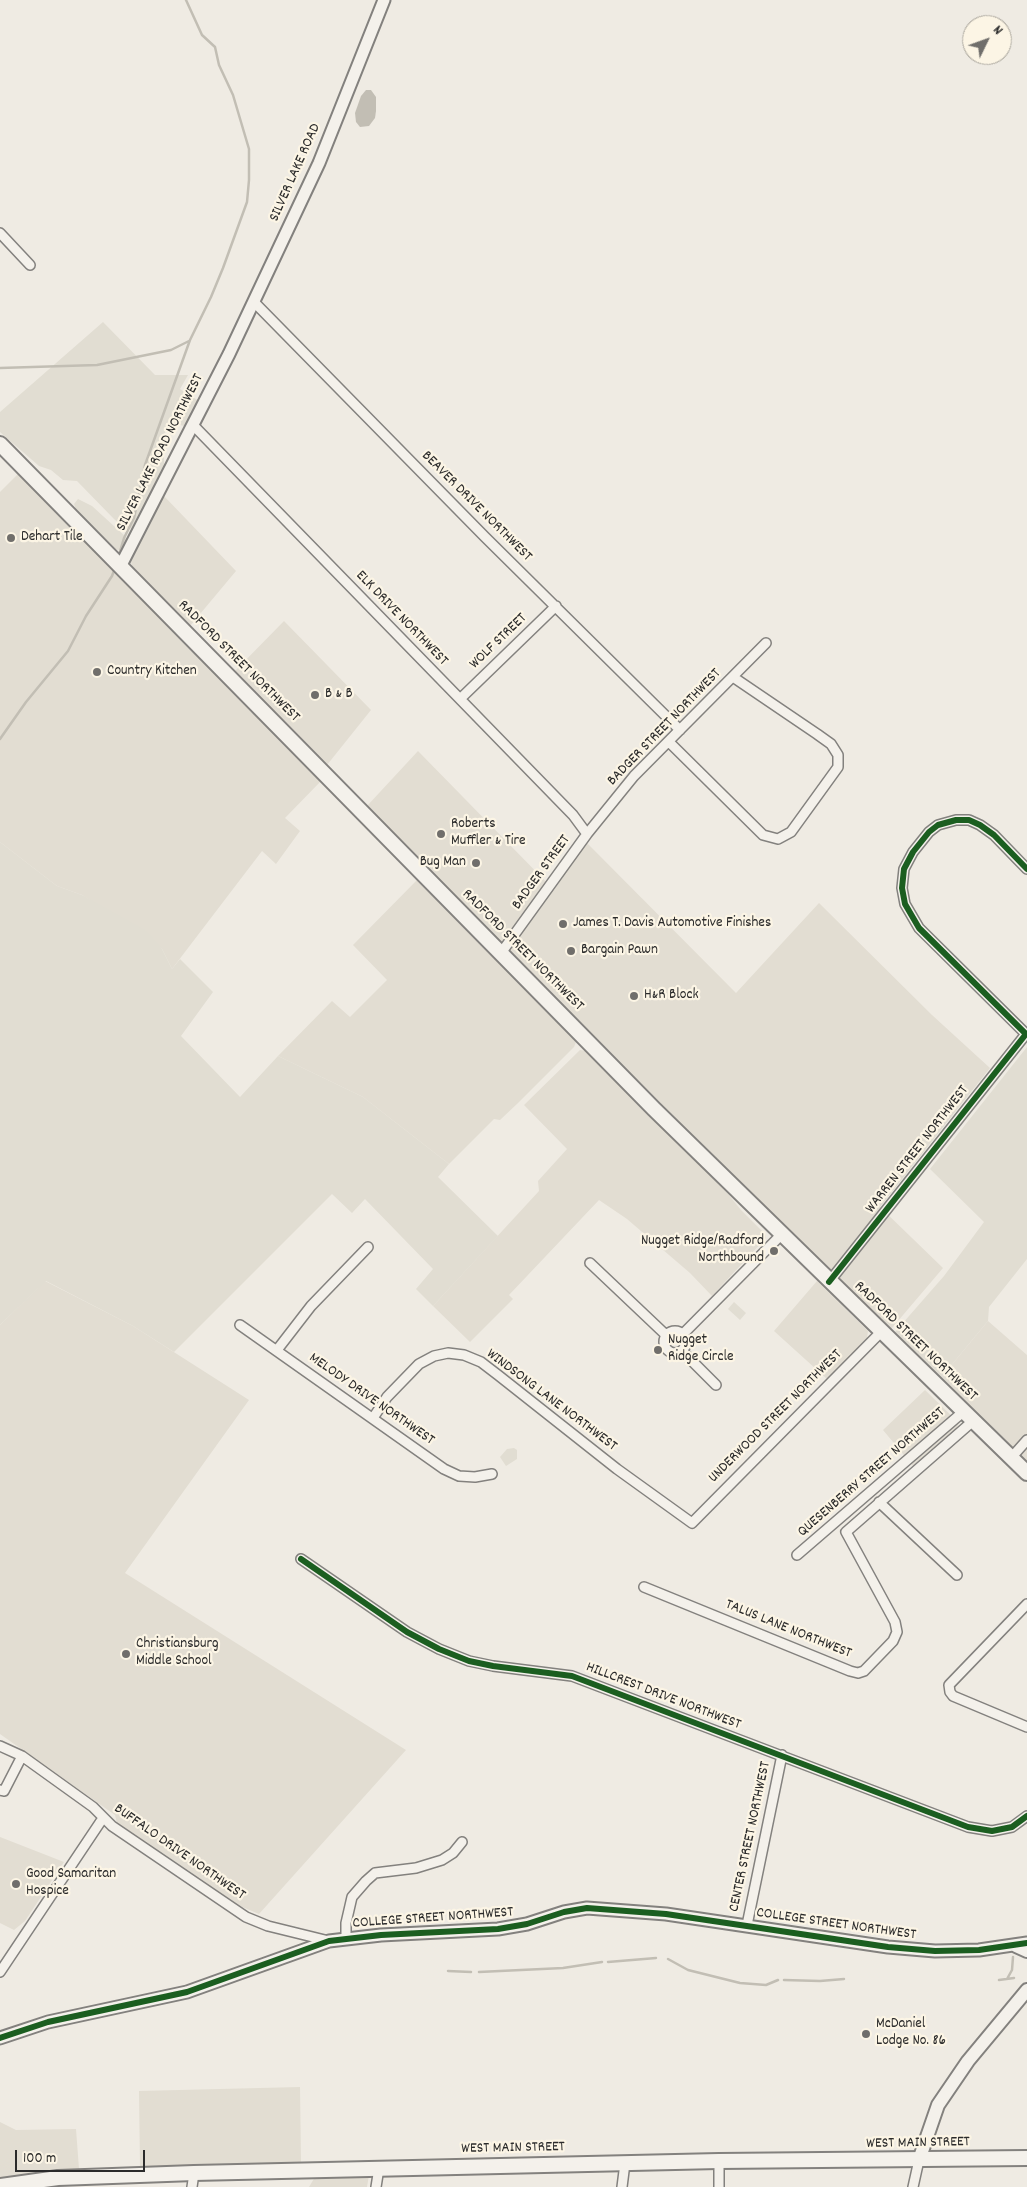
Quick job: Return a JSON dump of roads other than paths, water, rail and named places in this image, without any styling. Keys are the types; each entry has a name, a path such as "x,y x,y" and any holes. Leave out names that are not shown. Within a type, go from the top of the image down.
{"main road":[{"name":"RADFORD STREET NORTHWEST","path":"0,444 500,953 781,1235 1027,1474"},
{"path":"920,2160 938,2105 968,2060 1027,1990"},
{"name":"WEST MAIN STREET","path":"0,2186 194,2173 719,2161 1027,2158"}],"street":[{"name":"SILVER LAKE ROAD","path":"230,354 319,163 384,0"},
{"path":"0,233 30,265"},
{"name":"BEAVER DRIVE NORTHWEST","path":"254,302 485,537 680,730"},
{"name":"SILVER LAKE ROAD NORTHWEST","path":"120,567 230,354"},
{"name":"ELK DRIVE NORTHWEST","path":"193,425 573,815 587,834"},
{"name":"WOLF STREET","path":"460,699 556,606"},
{"name":"BADGER STREET NORTHWEST","path":"587,834 634,776 766,644"},
{"path":"669,742 763,835 778,838 791,832 838,767 838,755 831,744 733,677"},
{"path":"1026,1034 919,928 905,904 902,888 904,869 921,841 938,825 956,820 968,820 994,835 1027,869"},
{"name":"BADGER STREET","path":"500,953 587,834"},
{"name":"WARREN STREET NORTHWEST","path":"829,1282 1026,1034"},
{"path":"682,1335 781,1235"},
{"path":"277,1350 311,1306 368,1247"},
{"path":"590,1263 667,1336"},
{"name":"MELODY DRIVE NORTHWEST","path":"240,1325 444,1469 459,1476 474,1477 492,1474"},
{"path":"676,1332 682,1335 686,1341 682,1351 672,1352 666,1348 664,1342 667,1336 676,1332"},
{"name":"UNDERWOOD STREET NORTHWEST","path":"692,1522 880,1332"},
{"path":"682,1351 716,1385"},
{"name":"WINDSONG LANE NORTHWEST","path":"373,1418 388,1397 420,1364 434,1356 448,1353 464,1355 481,1362 498,1374 617,1469 692,1522"},
{"name":"TALUS LANE NORTHWEST","path":"644,1587 850,1671 858,1673 864,1671 894,1641 897,1632 895,1622 846,1532 968,1416"},
{"name":"QUESENBERRY STREET NORTHWEST","path":"798,1556 968,1416"},
{"path":"1011,1458 1027,1440"},
{"path":"879,1502 957,1575"},
{"name":"HILLCREST DRIVE NORTHWEST","path":"301,1559 407,1632 439,1649 493,1666 572,1676 968,1827 992,1831 1012,1827 1027,1816"},
{"path":"1027,1604 949,1685 953,1696 1027,1727"},
{"name":"BUFFALO DRIVE NORTHWEST","path":"0,1746 22,1756 92,1807 112,1826 246,1917 268,1926 329,1941"},
{"name":"CENTER STREET NORTHWEST","path":"747,1925 782,1755"},
{"path":"0,1790 4,1791 22,1756"},
{"path":"0,1972 103,1818"},
{"path":"346,1938 346,1923 352,1898 366,1881 376,1874 416,1868 442,1860 462,1842"},
{"name":"COLLEGE STREET NORTHWEST","path":"0,2038 48,2022 187,1992 329,1941 346,1938 498,1929 526,1924 564,1912 587,1908 629,1910 925,1950 980,1950 1023,1947"},
{"path":"913,2187 920,2160"},
{"path":"719,2161 719,2187"},
{"path":"622,2187 625,2163"},
{"path":"376,2187 379,2168"},
{"path":"192,2187 194,2173"}],"waterway":[{"path":"118,558 124,538 134,518 145,465 190,340 223,268 247,202 249,149 233,95 219,65 215,47 202,35 186,0"},
{"path":"0,368 97,365 171,350 189,341"},
{"path":"0,739 26,702 68,651 86,616 112,576 115,568"},
{"path":"1007,1979 1012,1970 1013,1957"},
{"path":"608,1962 656,1958"},
{"path":"668,1959 688,1970 740,1983 766,1985 778,1980"},
{"path":"479,1972 563,1968 602,1962"},
{"path":"448,1971 471,1972"},
{"path":"999,1980 1014,1978"},
{"path":"784,1980 820,1981 844,1979"}],"place":[{"name":"Dehart Tile","path":"11,538"},
{"name":"Country Kitchen","path":"97,672"},
{"name":"B & B","path":"315,695"},
{"name":"Roberts Muffler & Tire","path":"441,834"},
{"name":"Bug Man","path":"476,863"},
{"name":"James T. Davis Automotive Finishes","path":"563,924"},
{"name":"Bargain Pawn","path":"571,951"},
{"name":"H&R Block","path":"634,996"},
{"name":"Nugget Ridge/Radford Northbound","path":"774,1251"},
{"name":"Nugget Ridge Circle","path":"658,1350"},
{"name":"Christiansburg Middle School","path":"126,1654"},
{"name":"Good Samaritan Hospice","path":"16,1884"},
{"name":"McDaniel Lodge No. 86","path":"866,2034"}]}
